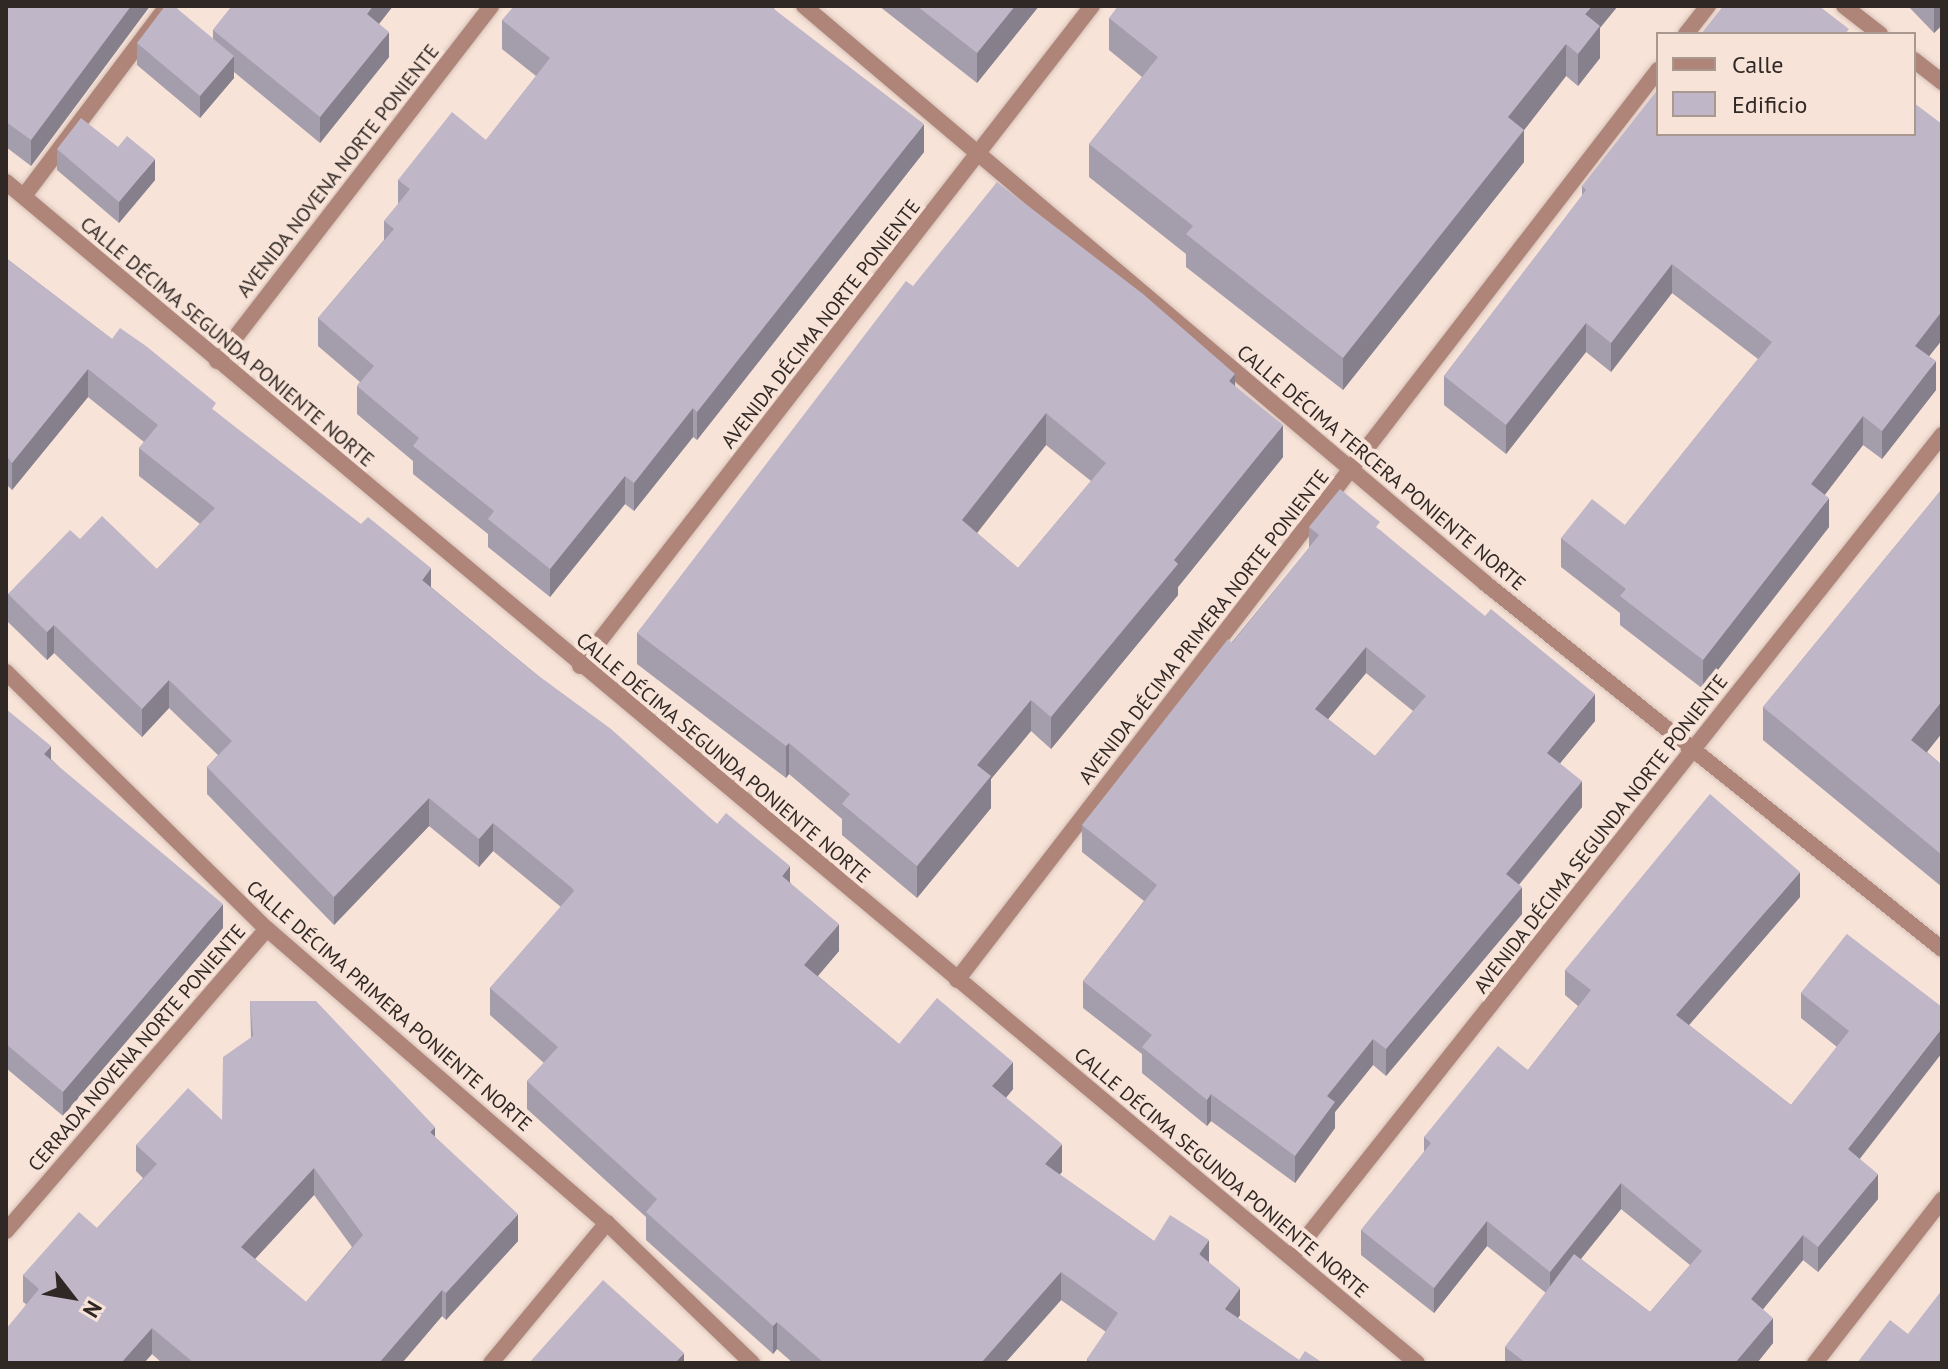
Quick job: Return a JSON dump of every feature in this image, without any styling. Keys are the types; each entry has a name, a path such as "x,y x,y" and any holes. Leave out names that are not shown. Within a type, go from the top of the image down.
{"street":[{"path":"24,196 167,6"},
{"name":"AVENIDA NOVENA NORTE PONIENTE","path":"217,361 491,6"},
{"name":"CALLE DÉCIMA TERCERA PONIENTE NORTE","path":"804,6 1485,583 1694,747 1942,949"},
{"name":"AVENIDA DÉCIMA NORTE PONIENTE","path":"580,666 1092,6"},
{"path":"1688,32 1708,6"},
{"path":"1844,6 1877,32"},
{"path":"1916,62 1942,82"},
{"name":"AVENIDA DÉCIMA PRIMERA NORTE PONIENTE","path":"957,980 1656,73"},
{"name":"CALLE DÉCIMA SEGUNDA PONIENTE NORTE","path":"6,182 580,666 1417,1363"},
{"name":"AVENIDA DÉCIMA SEGUNDA NORTE PONIENTE","path":"1291,1257 1942,435"},
{"name":"CALLE DÉCIMA PRIMERA PONIENTE NORTE","path":"6,672 267,929 607,1223 752,1363"},
{"name":"CERRADA NOVENA NORTE PONIENTE","path":"6,1231 267,929"},
{"path":"1815,1363 1942,1200"},
{"path":"491,1363 607,1223"}],"building":[{"path":"6,6 131,6 31,140 6,122"},
{"path":"165,6 174,6 234,56 200,96 137,43"},
{"path":"232,6 373,6 367,14 389,32 320,117 213,30"},
{"path":"514,6 770,6 924,124 697,412 693,408 634,483 625,476 550,569 488,519 494,511 413,446 419,438 357,386 374,366 318,318 394,229 384,221 410,189 398,180 452,112 486,140 550,58 502,20"},
{"path":"917,6 1015,6 977,53"},
{"path":"1118,6 1592,6 1585,14 1600,26 1578,54 1566,44 1508,117 1524,130 1343,358 1186,234 1193,226 1089,144 1158,57 1109,18"},
{"path":"1723,6 1819,6 1849,29 1847,32 1703,32"},
{"path":"1656,92 1656,136 1916,136 1916,104 1942,124 1942,311 1915,346 1936,361 1882,431 1863,416 1811,484 1829,498 1703,660 1620,596 1626,589 1561,538 1592,499 1625,525 1772,342 1672,264 1611,343 1586,323 1506,425 1444,376 1586,190 1582,186"},
{"path":"81,118 118,147 127,136 155,159 119,202 57,149"},
{"path":"997,182 1143,294 1235,374 1229,381 1283,425 1174,560 1178,564 1051,717 1031,700 977,765 991,776 917,866 842,804 850,794 789,743 786,746 637,633 906,281 913,286","holes":["1046,413 1106,463 1018,568 962,520"]},
{"path":"6,258 112,339 120,328 146,346 216,403 212,409 361,524 368,517 431,568 422,580 532,671 611,729 717,824 726,813 790,866 782,876 839,924 804,965 899,1044 937,998 1013,1062 992,1086 1062,1144 1045,1164 1154,1241 1170,1215 1209,1240 1199,1254 1240,1288 1225,1309 1299,1360 1305,1351 1323,1363 1092,1363 1087,1359 1118,1313 1061,1272 981,1363 824,1363 777,1322 773,1326 646,1212 657,1199 527,1081 558,1047 490,988 574,891 572,888 493,823 479,839 429,798 334,897 207,767 232,741 169,680 142,709 54,625 47,632 8,594 70,530 80,539 102,516 157,569 215,508 139,448 158,425 88,369 12,463 8,458 6,460"},
{"path":"1340,489 1380,522 1376,527 1485,616 1491,609 1595,694 1547,753 1582,781 1506,874 1522,887 1386,1049 1373,1039 1327,1096 1335,1102 1295,1156 1211,1094 1207,1100 1142,1047 1152,1035 1083,981 1157,885 1082,825 1228,639 1232,643 1319,535 1309,527","holes":["1366,647 1426,696 1375,756 1315,709"]},
{"path":"1942,489 1942,701 1911,740 1942,765 1942,855 1763,707"},
{"path":"6,709 51,746 44,754 223,904 63,1092 6,1044"},
{"path":"1710,794 1800,872 1676,1015 1791,1105 1849,1031 1801,993 1847,934 1942,1007 1942,1028 1848,1149 1878,1174 1818,1247 1803,1235 1751,1299 1773,1318 1735,1363 1526,1363 1505,1347 1574,1254 1650,1312 1702,1251 1621,1183 1550,1272 1487,1221 1434,1288 1361,1230 1431,1143 1424,1137 1498,1046 1528,1070 1591,990 1565,970"},
{"path":"250,1001 316,1001 435,1127 430,1132 518,1214 446,1293 442,1290 379,1363 194,1363 152,1328 121,1363 6,1363 6,1329 39,1289 23,1275 79,1212 97,1228 157,1164 136,1145 188,1088 222,1120 223,1057 253,1036","holes":["314,1168 363,1235 306,1302 241,1247"]},
{"path":"603,1280 684,1353 675,1363 529,1363"},
{"path":"1942,1290 1942,1363 1857,1363 1890,1320 1908,1334"}]}
